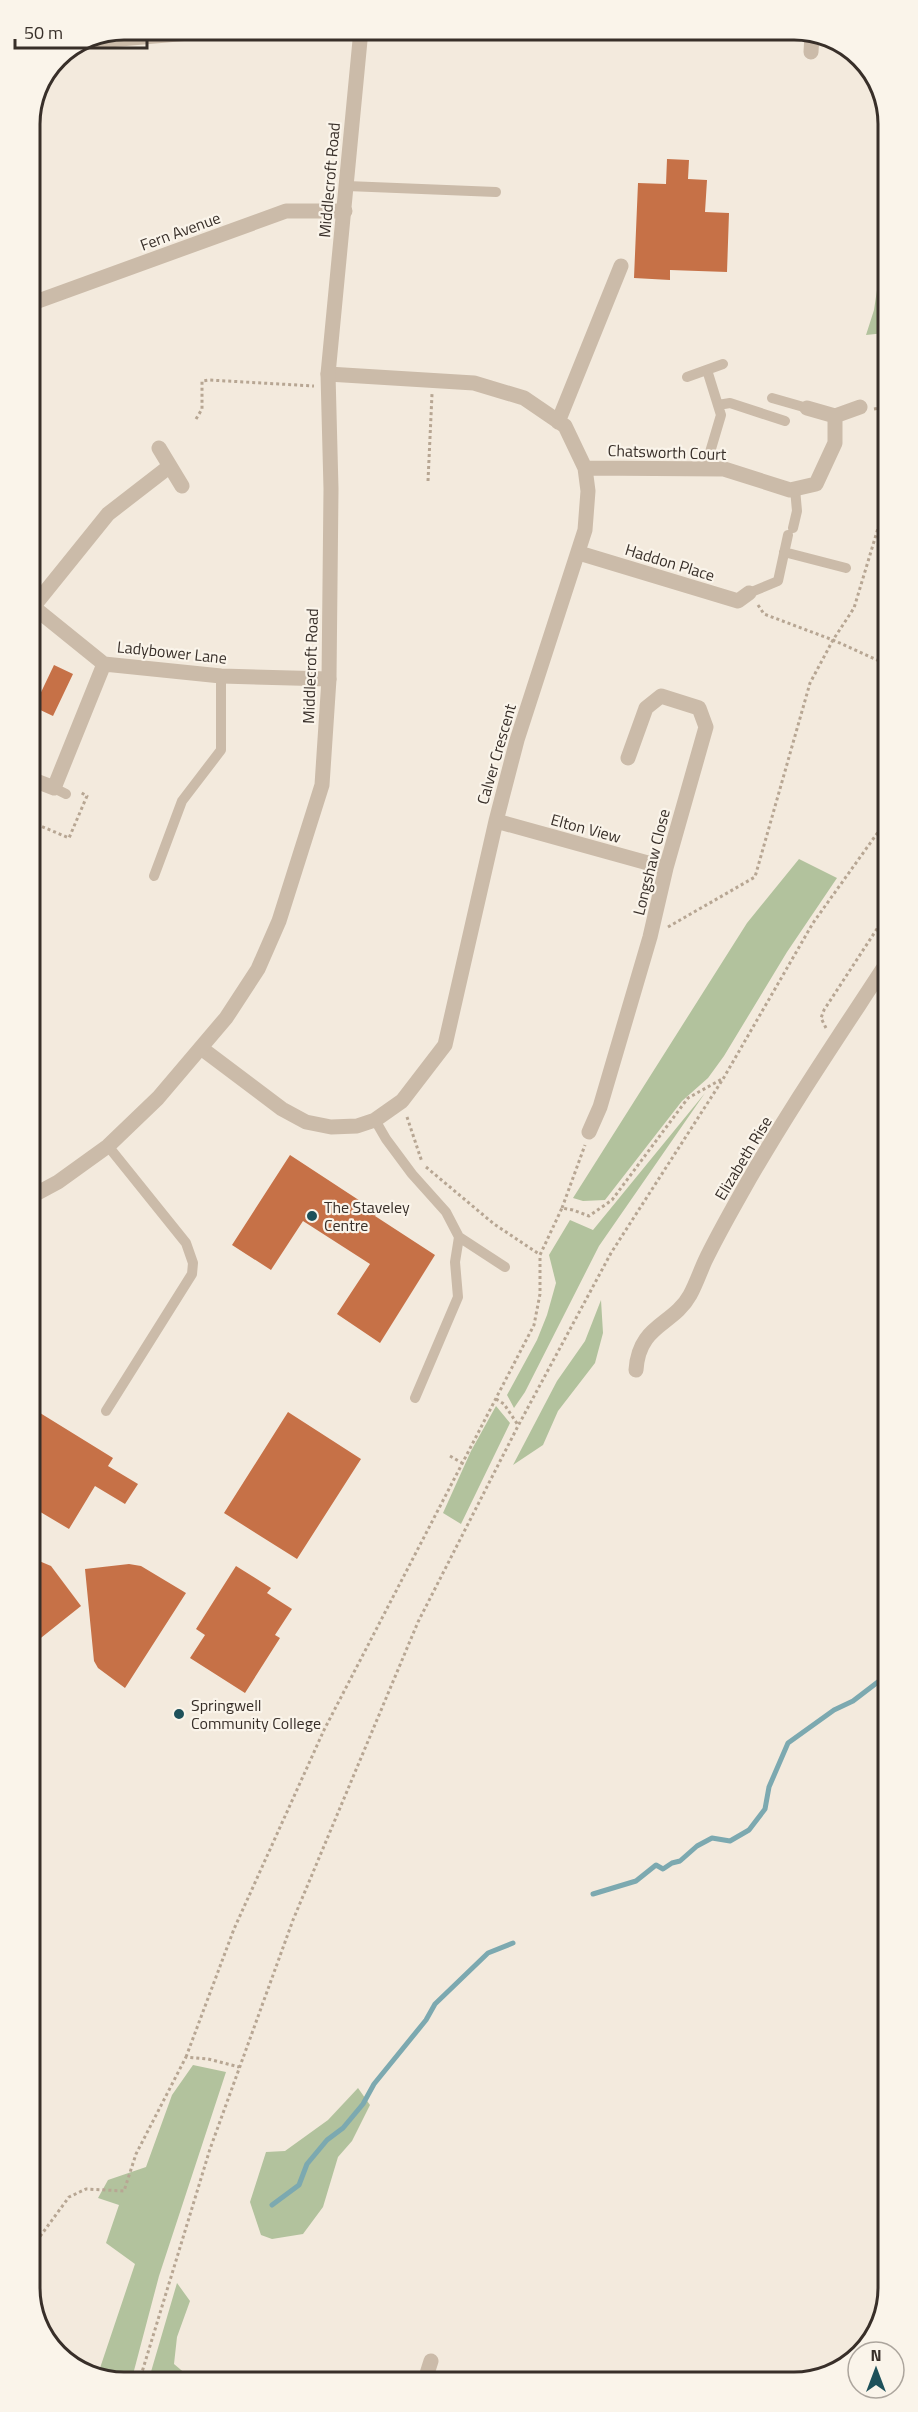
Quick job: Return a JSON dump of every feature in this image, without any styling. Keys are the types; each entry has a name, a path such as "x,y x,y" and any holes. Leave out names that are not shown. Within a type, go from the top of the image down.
{"street":[{"name":"Middlecroft Road","path":"41,1191 58,1182 108,1146 158,1098 226,1018 258,969 279,921 322,785 329,679 331,489 328,380 360,41"},
{"path":"811,52 812,42"},
{"name":"Fern Avenue","path":"41,300 286,211 345,211"},
{"path":"558,422 621,266"},
{"name":"Calver Crescent","path":"201,1048 282,1109 306,1122 340,1127 357,1126 375,1120 402,1101 445,1045 517,740 585,530 587,501 585,468 565,426 524,398 474,383 328,380"},
{"path":"807,408 835,416 860,407"},
{"path":"795,489 816,484 835,442 835,416"},
{"path":"159,447 182,486"},
{"path":"41,595 108,514 170,466"},
{"name":"Chatsworth Court","path":"585,468 724,469 790,490 795,489"},
{"name":"Haddon Place","path":"579,553 738,601 749,593"},
{"name":"Ladybower Lane","path":"41,613 104,664 221,676 329,679"},
{"path":"41,783 60,791 60,772 104,664"},
{"name":"Longshaw Close","path":"589,1132 600,1107 650,937 666,868 706,726 699,708 661,696 646,708 628,758"},
{"name":"Elton View","path":"496,822 666,868"},
{"name":"Elizabeth Rise","path":"636,1370 637,1357 642,1346 652,1331 684,1304 691,1294 705,1260 743,1190 878,976"},
{"path":"427,2371 431,2361"}],"lane":[{"path":"347,186 496,192"},
{"path":"687,377 723,364"},
{"path":"705,469 722,415 707,370"},
{"path":"772,398 807,408"},
{"path":"718,405 729,403 785,421"},
{"path":"749,593 778,580 797,511 795,489"},
{"path":"784,552 846,568"},
{"path":"154,876 182,801 221,750 221,676"},
{"path":"375,1120 412,1174 452,1220 459,1237 455,1262 458,1298 416,1398"},
{"path":"106,1411 192,1274 193,1263 186,1243 108,1146"},
{"path":"459,1237 505,1267"}],"path":[{"path":"196,419 202,409 202,381 328,380"},
{"path":"428,481 432,381"},
{"path":"650,937 755,877 810,683 833,640 854,608 878,528"},
{"path":"749,593 764,614 833,640 878,660"},
{"path":"41,826 69,838 87,796 67,784 65,776 60,772"},
{"path":"142,2371 210,2149 293,1920 418,1622 518,1425 611,1253 723,1078 813,923 878,832"},
{"path":"839,1037 822,1024 821,1018 878,927"},
{"path":"562,1208 573,1209 590,1216 612,1200 688,1098 723,1078"},
{"path":"402,1101 422,1164 494,1224 540,1255"},
{"path":"41,2235 69,2197 86,2189 124,2191 136,2154 186,2056 234,1929 324,1730 534,1325 540,1294 540,1255 562,1208 589,1132"},
{"path":"496,1399 504,1404 518,1425"},
{"path":"450,1456 462,1463"},
{"path":"186,2056 239,2067"}],"green space":[{"path":"878,283 878,334 866,335 874,310"},
{"path":"799,859 837,878 787,952 724,1056 708,1078 682,1101 605,1200 583,1201 573,1198 747,923"},
{"path":"705,1093 599,1246 525,1392 514,1408 507,1395 537,1340 547,1315 556,1283 549,1255 570,1220 593,1230"},
{"path":"601,1300 603,1333 595,1363 558,1411 543,1445 513,1465 557,1381 585,1341"},
{"path":"496,1406 510,1423 461,1524 443,1513 471,1451"},
{"path":"193,2065 226,2072 159,2276 134,2371 108,2370 100,2368 135,2264 106,2243 119,2205 98,2198 108,2180 146,2167 172,2095"},
{"path":"358,2088 370,2105 352,2141 338,2157 323,2207 303,2234 272,2239 261,2235 250,2202 266,2152 285,2151 328,2120"},
{"path":"177,2283 190,2301 177,2337 174,2364 182,2371 151,2371"}],"building":[{"path":"667,159 689,160 688,179 707,180 705,212 729,213 727,272 670,270 670,280 634,278 638,183 666,184"},
{"path":"54,665 73,674 53,716 41,710 41,692"},
{"path":"290,1155 377,1212 375,1216 435,1255 380,1343 337,1314 370,1264 303,1221 271,1270 232,1245"},
{"path":"288,1412 361,1459 297,1559 224,1513"},
{"path":"41,1414 113,1458 108,1466 138,1484 125,1504 95,1486 69,1529 41,1512"},
{"path":"41,1562 51,1566 81,1606 41,1638"},
{"path":"129,1564 141,1566 186,1593 125,1688 98,1668 94,1661 85,1569"},
{"path":"236,1566 271,1588 267,1593 292,1609 275,1635 280,1638 245,1693 190,1658 205,1635 196,1629"}],"waterway":[{"path":"593,1894 636,1881 656,1865 663,1869 680,1861 697,1846 712,1838 730,1841 749,1830 765,1809 769,1787 788,1743 878,1682"},
{"path":"272,2205 299,2185 307,2164 363,2104 374,2084 426,2020 435,2004 488,1953 513,1943"}],"place":[{"name":"The Staveley Centre","path":"312,1216"},
{"name":"Springwell Community College","path":"179,1714"}]}
